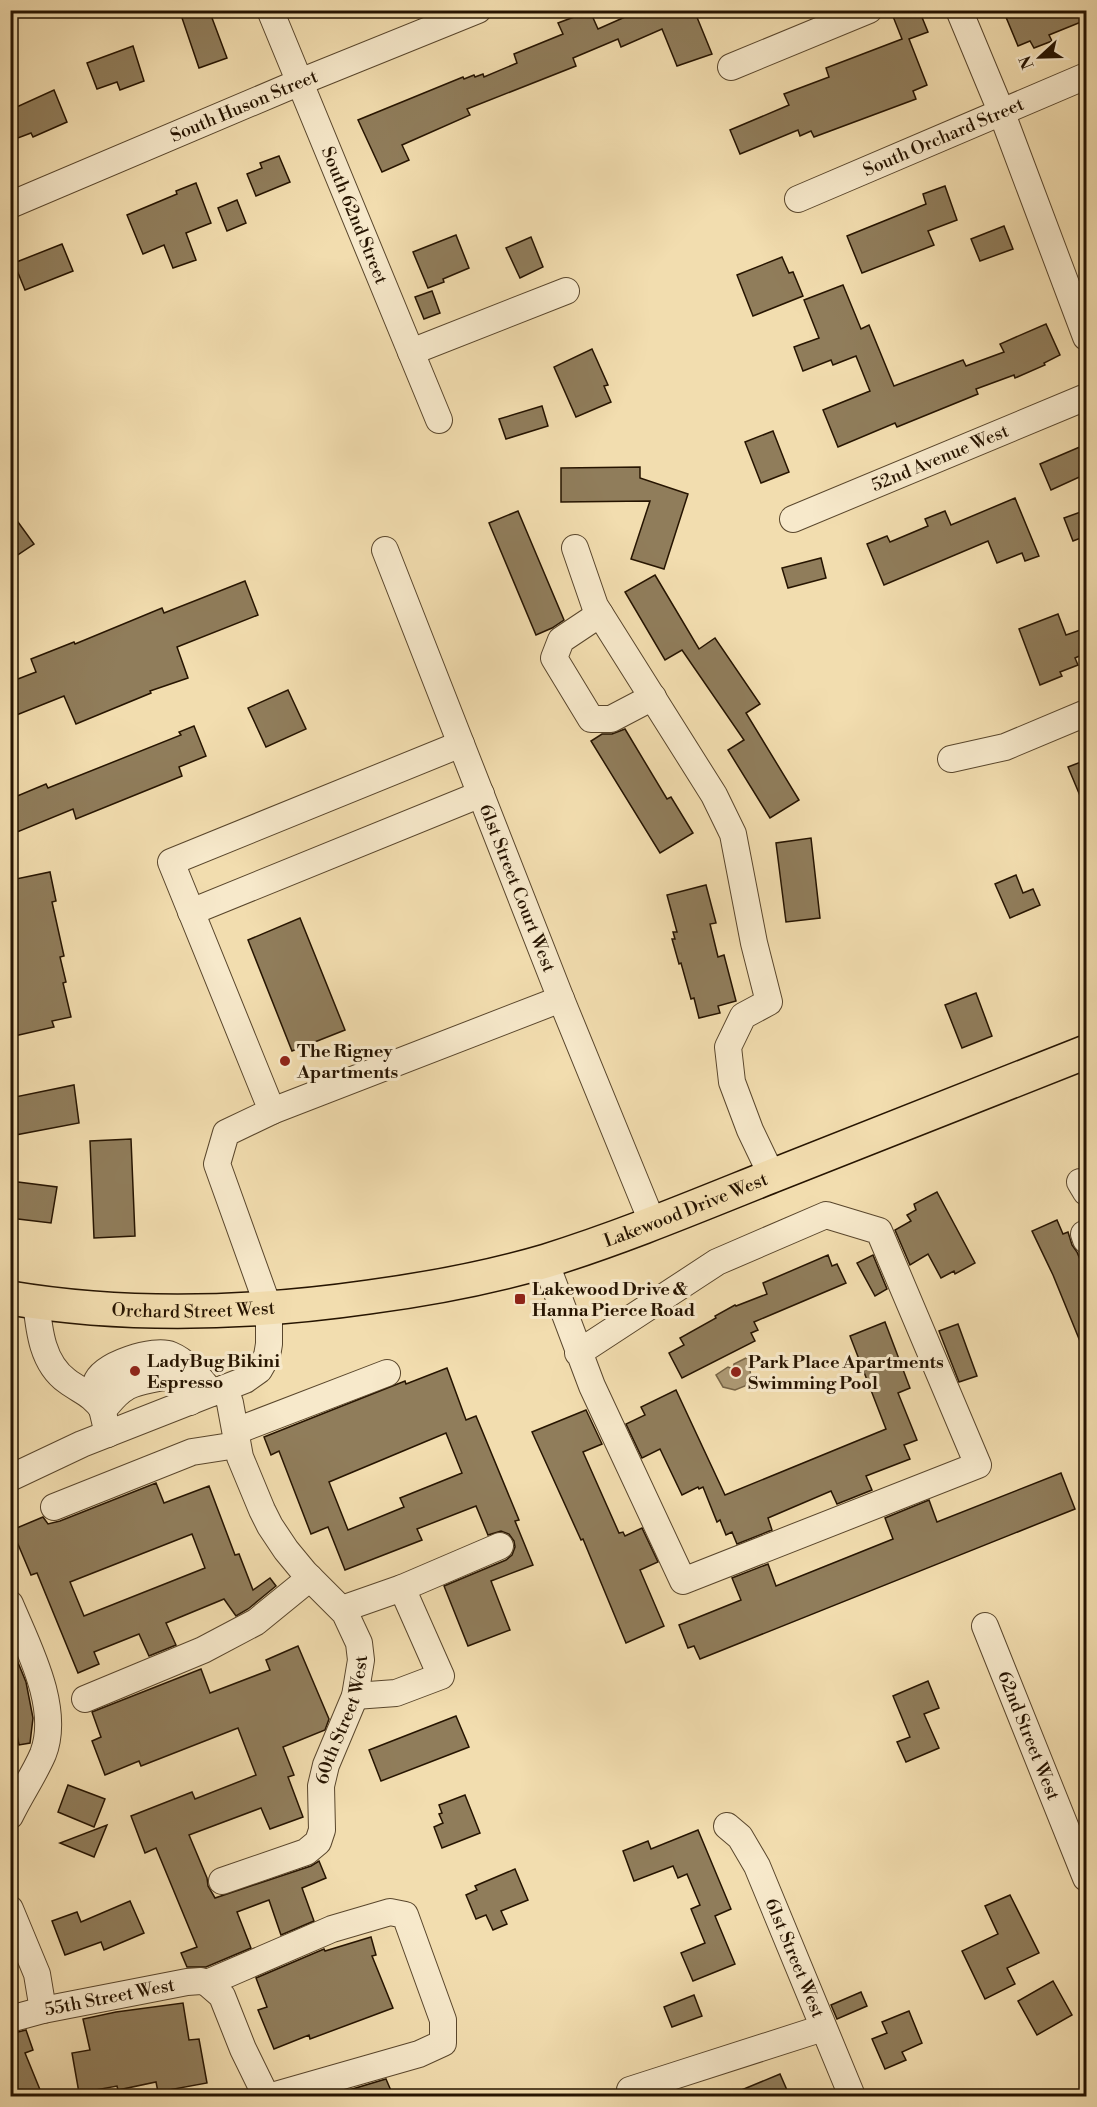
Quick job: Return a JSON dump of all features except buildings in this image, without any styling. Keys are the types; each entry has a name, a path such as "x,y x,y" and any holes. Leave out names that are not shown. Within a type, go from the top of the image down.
{"main road":[{"name":"Lakewood Drive West","path":"269,1309 412,1291 489,1276 545,1261 653,1224 1086,1052"},
{"name":"Orchard Street West","path":"23,1300 86,1308 146,1311 206,1312 269,1309"}],"street":[{"name":"South 62nd Street","path":"270,10 439,420"},
{"name":"South Huson Street","path":"10,205 300,82 478,10"},
{"path":"731,67 870,10"},
{"path":"959,10 1001,111 1086,337"},
{"name":"South Orchard Street","path":"798,199 1086,76"},
{"path":"411,352 566,291"},
{"name":"52nd Avenue West","path":"793,519 1086,397"},
{"path":"575,548 595,606 714,795 733,834 754,943 769,1002 743,1016 728,1047 732,1082 750,1130 772,1176"},
{"name":"61st Street Court West","path":"385,550 561,999 653,1224"},
{"path":"600,614 561,640 554,658 591,719 611,719 653,697"},
{"path":"951,759 1005,747 1086,712"},
{"path":"272,1111 171,862 461,744"},
{"path":"191,912 481,794"},
{"name":"Orchard Street West","path":"269,1309 217,1164 226,1133 272,1111 561,999"},
{"path":"545,1261 578,1353 592,1386 683,1581 978,1465 879,1231 826,1215 717,1262 578,1353"},
{"path":"23,1300 48,1357 64,1379 95,1399 106,1422"},
{"path":"14,1468 106,1422 209,1394 253,1375 264,1364 270,1344 269,1309"},
{"path":"54,1507 192,1452 237,1438 387,1373"},
{"name":"60th Street West","path":"106,1422 118,1394 128,1386 173,1377 184,1388 209,1394 237,1438 246,1473 270,1526 286,1550 310,1578 342,1609 353,1627 360,1652 360,1676 355,1696 321,1786 321,1830 318,1842 306,1851 222,1881"},
{"path":"342,1609 402,1588 500,1546"},
{"path":"85,1699 203,1650 256,1622 310,1578"},
{"path":"355,1696 396,1693 441,1676 402,1588"},
{"path":"10,1604 44,1691 49,1725 42,1755 14,1804"},
{"name":"62nd Street West","path":"985,1626 1086,1878"},
{"name":"61st Street West","path":"727,1826 740,1837 757,1866 852,2097"},
{"path":"10,1909 37,1974 42,2010"},
{"path":"266,2097 243,2049 222,1996 207,1983 332,1929 390,1912 405,1915 442,2020 443,2043 419,2054 272,2097"},
{"name":"55th Street West","path":"12,2018 187,1982 207,1983"},
{"path":"630,2090 824,2028"}],"shaded area":[{"name":"Park Place Apartments Swimming Pool","path":"748,1357 751,1377 745,1386 735,1390 723,1387 716,1375 728,1367 733,1369 734,1364"}],"place":[{"name":"The Rigney Apartments","path":"285,1061"},
{"name":"Lakewood Drive & Hanna Pierce Road","path":"520,1299"},
{"name":"LadyBug Bikini Espresso","path":"135,1371"},
{"name":"Park Place Apartments Swimming Pool","path":"736,1372"}]}
